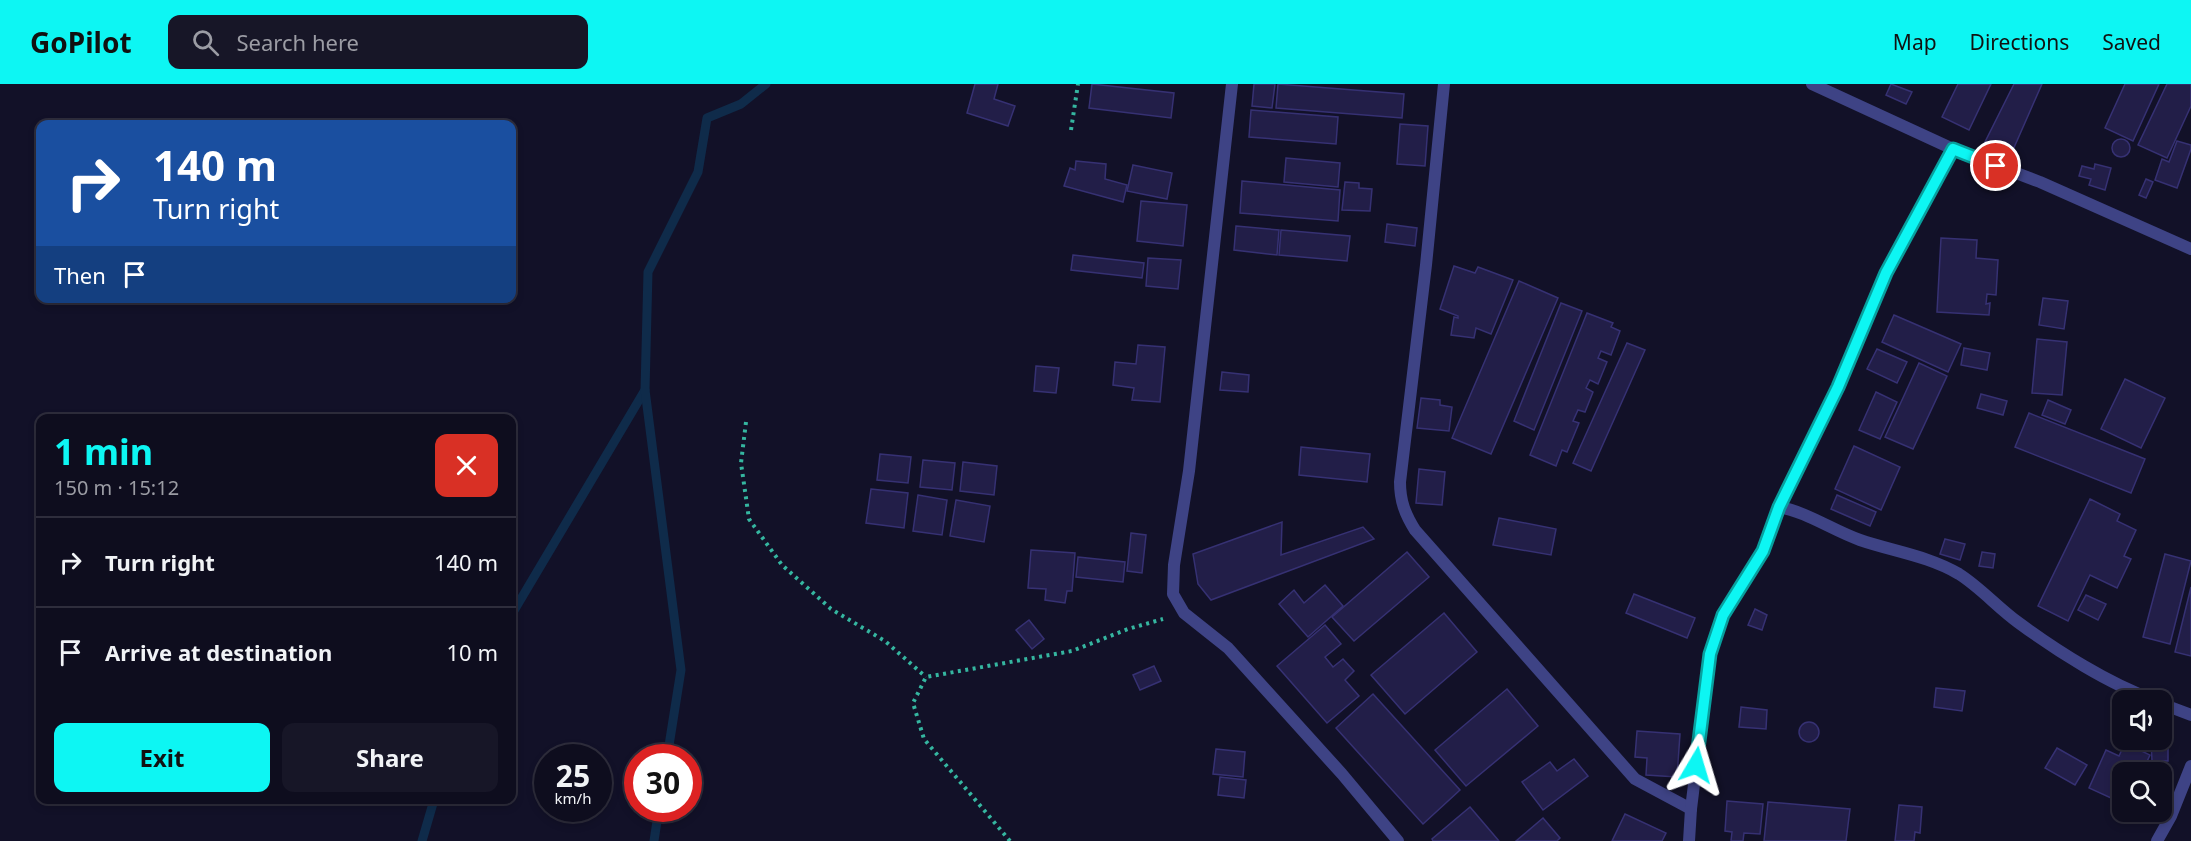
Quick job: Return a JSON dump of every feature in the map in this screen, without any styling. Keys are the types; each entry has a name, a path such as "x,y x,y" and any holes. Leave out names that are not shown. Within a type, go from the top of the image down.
{"street":[{"path":"1232,84 1189,471 1174,565 1173,594 1184,613 1228,648 1342,774 1398,841"},
{"path":"1444,84 1426,265 1400,482 1400,498 1405,513 1422,538 1635,778 1690,809"},
{"path":"1812,84 1953,149 2040,182 2191,249"},
{"path":"1689,841 1690,809 1710,654 1723,615 1763,551 1779,507 1838,387 1886,273 1953,149"},
{"path":"1779,507 1792,509 1858,539 1933,561 1957,573 1979,587 2001,608 2041,639 2130,690"},
{"path":"2172,708 2191,715"},
{"path":"2157,841 2171,816 2191,766"}],"path":[{"path":"1071,130 1078,84"},
{"path":"746,422 741,463 749,519 782,565 831,609 885,641 926,677"},
{"path":"926,677 1072,651 1128,629 1184,613"},
{"path":"926,677 913,703 924,739 1010,841"}],"building":[{"path":"975,84 998,84 994,99 1015,106 1008,126 967,113"},
{"path":"1092,84 1174,93 1171,118 1089,108"},
{"path":"1254,84 1275,84 1272,108 1252,106"},
{"path":"1278,84 1404,94 1402,118 1276,108"},
{"path":"1891,84 1912,92 1906,104 1886,95"},
{"path":"1958,84 1991,84 1969,130 1942,117"},
{"path":"2014,84 2042,84 2009,159 1983,146"},
{"path":"2125,84 2159,84 2133,141 2105,128"},
{"path":"2167,84 2191,84 2191,106 2167,158 2138,145"},
{"path":"1251,110 1338,117 1336,144 1249,137"},
{"path":"1400,124 1428,126 1425,166 1397,164"},
{"path":"2117,139 2125,139 2130,144 2128,155 2117,157 2112,152 2112,144"},
{"path":"2177,141 2191,145 2191,149 2177,188 2155,180 2162,159 2169,162"},
{"path":"1286,158 1340,163 1338,187 1284,182"},
{"path":"1076,161 1106,164 1105,179 1127,185 1123,202 1064,186 1070,168 1075,170"},
{"path":"2095,164 2111,168 2105,190 2089,185 2091,179 2079,176 2082,166 2094,169"},
{"path":"1133,165 1172,173 1167,199 1127,191"},
{"path":"2146,179 2153,182 2146,198 2139,195"},
{"path":"1242,181 1340,190 1338,221 1240,213"},
{"path":"1345,182 1359,183 1359,188 1372,189 1370,211 1342,210"},
{"path":"1141,201 1187,205 1183,246 1137,241"},
{"path":"1387,224 1417,228 1415,246 1385,242"},
{"path":"1236,226 1279,230 1277,255 1234,250"},
{"path":"1281,230 1350,236 1347,261 1279,255"},
{"path":"1941,238 1977,240 1976,258 1998,260 1996,295 1987,294 1986,304 1990,303 1989,315 1937,312"},
{"path":"1073,255 1144,263 1142,278 1071,270"},
{"path":"1148,258 1181,260 1178,289 1146,286"},
{"path":"1454,266 1475,273 1478,267 1513,280 1491,334 1476,328 1474,338 1451,335 1454,317 1458,318 1458,316 1440,309"},
{"path":"1519,281 1558,298 1491,454 1452,438"},
{"path":"2043,298 2068,301 2064,329 2039,325"},
{"path":"1561,303 1582,311 1534,430 1514,421"},
{"path":"1587,313 1613,323 1611,327 1620,331 1611,355 1601,351 1598,358 1607,362 1598,384 1590,380 1586,388 1593,392 1585,412 1578,410 1573,421 1579,423 1567,452 1562,450 1556,466 1530,455"},
{"path":"1894,315 1961,344 1948,372 1882,342"},
{"path":"2037,339 2067,342 2062,395 2032,393"},
{"path":"1627,343 1645,350 1591,471 1573,463"},
{"path":"1138,345 1165,347 1160,402 1132,400 1134,388 1113,385 1115,362 1136,364"},
{"path":"1964,348 1990,353 1987,370 1961,365"},
{"path":"1877,349 1907,362 1897,383 1867,369"},
{"path":"1919,363 1947,376 1913,449 1885,437"},
{"path":"1036,366 1059,368 1056,393 1034,391"},
{"path":"1222,372 1249,375 1248,392 1220,390"},
{"path":"2125,379 2165,398 2141,448 2101,429"},
{"path":"1876,392 1897,402 1880,439 1859,430"},
{"path":"1981,394 2007,401 2003,415 1977,408"},
{"path":"1421,398 1440,400 1440,405 1452,407 1449,431 1417,428"},
{"path":"2048,400 2071,410 2065,424 2042,415"},
{"path":"2029,413 2145,459 2131,493 2015,447"},
{"path":"1854,446 1900,467 1881,510 1835,489"},
{"path":"1301,447 1370,454 1367,482 1299,475"},
{"path":"880,454 911,457 908,483 877,480"},
{"path":"923,460 955,463 952,490 920,487"},
{"path":"963,462 997,466 994,495 960,491"},
{"path":"1419,469 1445,472 1442,505 1416,503"},
{"path":"871,489 908,493 904,528 866,523"},
{"path":"918,495 947,500 942,535 913,531"},
{"path":"1837,495 1876,512 1870,526 1831,509"},
{"path":"2090,499 2120,514 2117,521 2136,530 2124,556 2131,559 2117,588 2090,575 2068,621 2038,606"},
{"path":"956,500 990,506 984,542 950,536"},
{"path":"1499,518 1556,529 1551,555 1493,545"},
{"path":"1282,522 1281,555 1363,527 1374,539 1211,600 1198,584 1193,554"},
{"path":"1131,533 1146,535 1142,573 1127,571"},
{"path":"1945,539 1965,544 1960,560 1940,554"},
{"path":"1031,550 1075,553 1072,591 1067,591 1065,603 1045,600 1046,589 1028,588"},
{"path":"1407,552 1429,577 1354,641 1332,617"},
{"path":"1982,552 1995,554 1993,568 1979,566"},
{"path":"2165,554 2191,561 2170,644 2143,637"},
{"path":"1078,557 1125,562 1123,582 1076,577"},
{"path":"1325,585 1343,606 1308,637 1279,604 1294,590 1304,603"},
{"path":"2191,587 2191,656 2175,652"},
{"path":"1634,594 1695,618 1687,638 1626,613"},
{"path":"2086,595 2106,604 2098,620 2078,610"},
{"path":"1755,609 1767,615 1762,630 1748,625"},
{"path":"1444,613 1477,652 1405,714 1371,675"},
{"path":"1029,620 1044,639 1032,649 1016,630"},
{"path":"1325,625 1341,644 1325,657 1333,667 1343,659 1354,671 1345,680 1359,696 1327,723 1277,666"},
{"path":"1154,666 1161,681 1140,690 1133,675"},
{"path":"1936,688 1965,691 1962,711 1934,707"},
{"path":"1507,689 1538,726 1466,786 1435,750"},
{"path":"1373,694 1460,790 1423,824 1336,728"},
{"path":"1741,707 1767,710 1766,729 1739,727"},
{"path":"1809,722 1816,725 1819,732 1816,739 1809,742 1802,739 1799,732 1802,725"},
{"path":"1637,731 1680,734 1677,777 1646,775 1647,758 1635,757"},
{"path":"2057,748 2087,765 2075,785 2045,768"},
{"path":"1216,749 1245,752 1243,777 1213,774"},
{"path":"2106,750 2119,756 2122,750 2140,750 2150,755 2147,762 2112,762 2112,798 2089,788"},
{"path":"2151,750 2168,750 2168,761 2152,761"},
{"path":"1574,759 1588,776 1543,810 1522,782 1550,762 1557,771"},
{"path":"1220,777 1246,780 1244,798 1218,795"},
{"path":"1727,801 1763,804 1760,834 1744,833 1743,841 1731,841 1732,832 1725,831"},
{"path":"1768,802 1850,809 1846,841 1764,841"},
{"path":"1899,805 1922,807 1920,833 1915,832 1914,841 1895,841"},
{"path":"1470,807 1499,841 1433,841 1432,839"},
{"path":"1625,814 1666,833 1662,841 1612,841"},
{"path":"1543,818 1560,838 1557,841 1516,841"}],"waterway":[{"path":"669,744 681,670 645,390 648,272 698,172 707,118 741,104 766,84"},
{"path":"516,607 645,390"},
{"path":"422,841 433,804"},
{"path":"654,841 657,822"}],"route":[{"path":"1696,765 1710,654 1723,615 1763,551 1779,507 1838,387 1886,273 1953,149 1996,166"}]}
